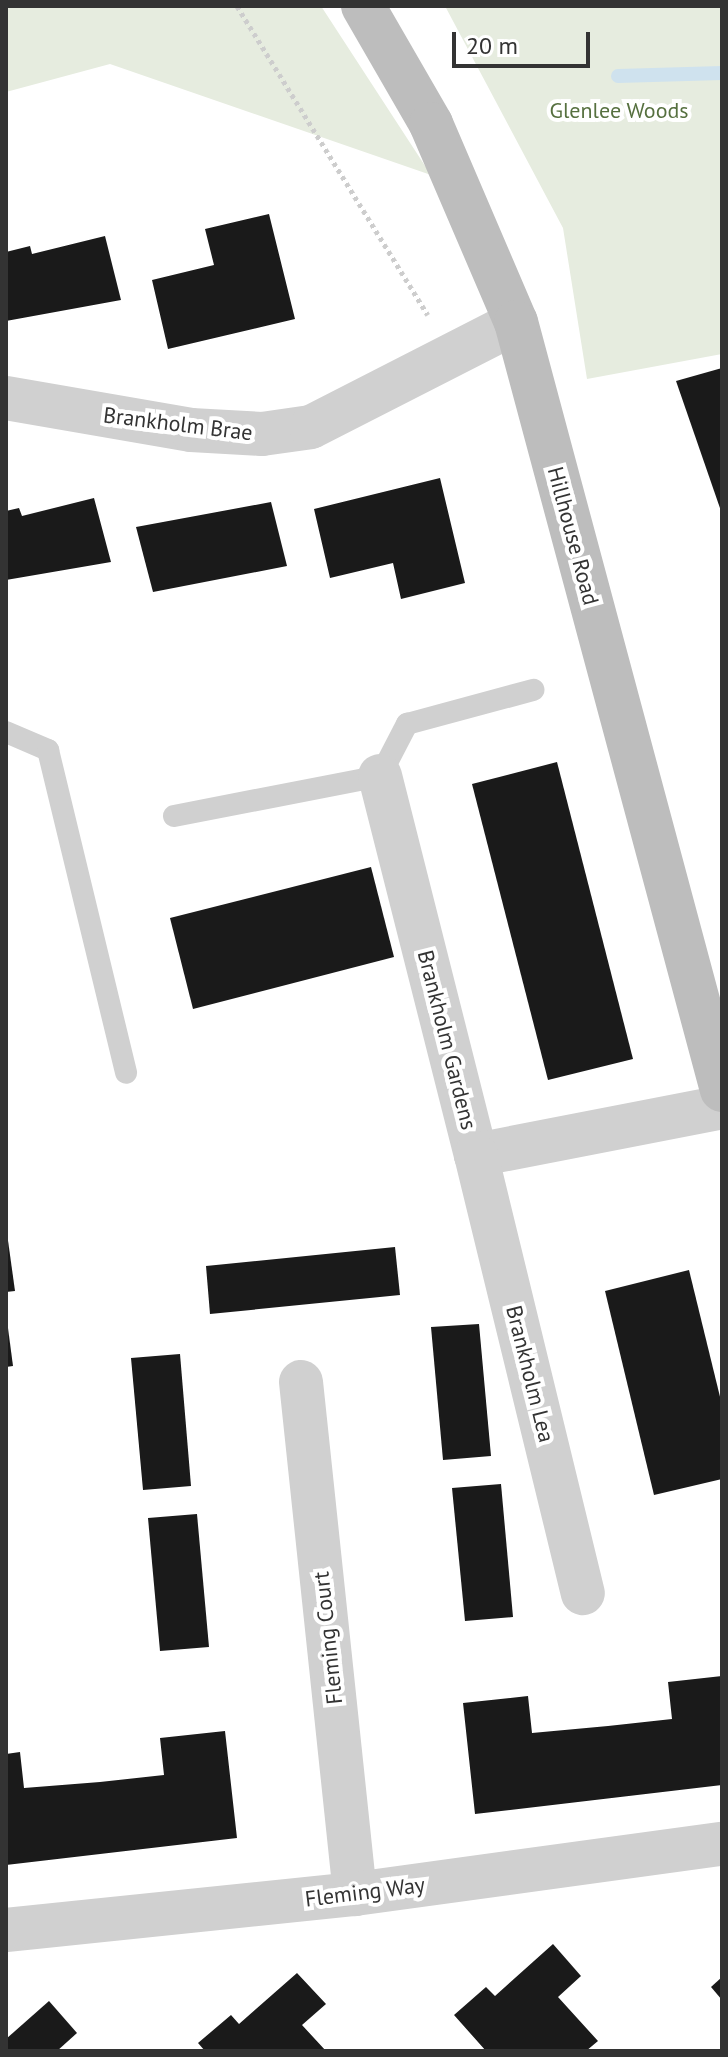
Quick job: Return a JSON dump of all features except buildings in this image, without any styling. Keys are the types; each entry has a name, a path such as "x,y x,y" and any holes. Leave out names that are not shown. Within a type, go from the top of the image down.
{"street":[{"name":"Hillhouse Road","path":"363,6 431,124 516,322 722,1090"},
{"name":"Brankholm Brae","path":"6,398 262,434 311,427 454,357 516,322"},
{"name":"Brankholm Gardens","path":"380,776 476,1155 722,1107"},
{"name":"Brankholm Lea","path":"476,1155 583,1593"},
{"name":"Fleming Court","path":"301,1382 355,1894"},
{"name":"Fleming Way","path":"6,1930 355,1894 722,1844"}],"lane":[{"path":"174,816 380,776 407,724 533,690"},
{"path":"6,732 48,750 126,1073"}],"path":[{"path":"237,6 454,357"}],"green space":[{"path":"6,6 321,6 431,175 110,64 6,92"},
{"name":"Glenlee Woods","path":"445,6 722,6 722,354 587,379 563,228"}],"waterway":[{"path":"618,76 722,73"}]}
